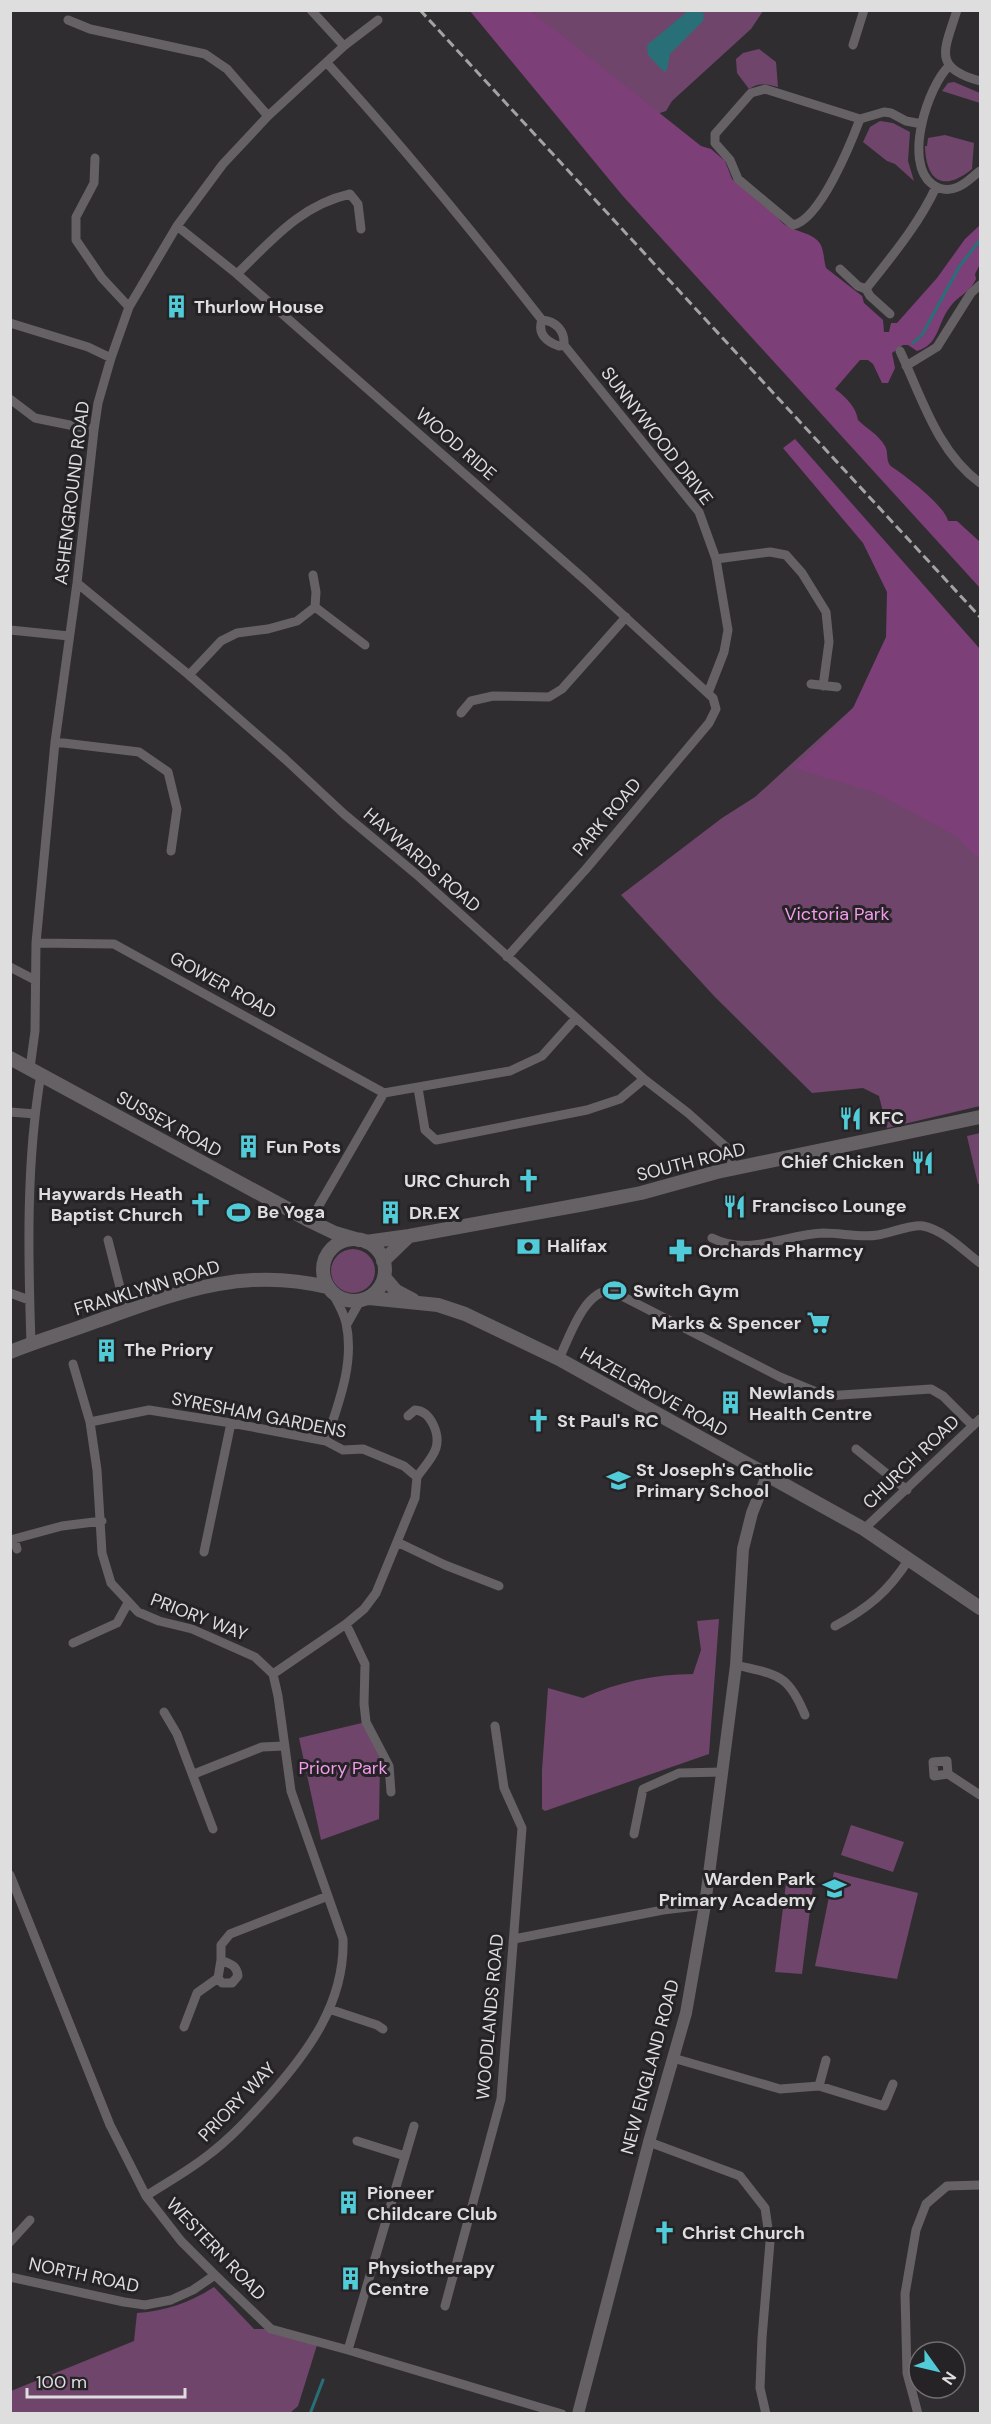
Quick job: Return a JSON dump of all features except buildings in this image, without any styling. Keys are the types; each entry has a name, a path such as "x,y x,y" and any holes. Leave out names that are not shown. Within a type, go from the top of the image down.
{"main road":[{"name":"SUSSEX ROAD","path":"10,1058 310,1221 335,1233 362,1241"},
{"name":"SOUTH ROAD","path":"362,1241 409,1236 641,1193 734,1169 981,1117"},
{"path":"310,1221 321,1234 323,1277 330,1290 341,1299 364,1299 376,1293 384,1277 383,1261 374,1246 362,1241 340,1242 324,1261"},
{"path":"383,1261 409,1236"},
{"name":"FRANKLYNN ROAD","path":"299,1280 324,1261"},
{"name":"HAZELGROVE ROAD","path":"384,1277 396,1291 420,1304"},
{"name":"FRANKLYNN ROAD","path":"10,1352 200,1287 229,1281 299,1280 330,1290"},
{"name":"HAZELGROVE ROAD","path":"364,1299 438,1305 465,1314 559,1359 864,1529 981,1608"}],"street":[{"path":"311,10 344,46"},
{"path":"853,45 864,10"},
{"path":"957,10 946,50 949,66 957,74 981,81"},
{"path":"68,20 90,29 205,54 227,69 268,116"},
{"name":"ASHENGROUND ROAD","path":"31,1343 29,1300 36,1071 36,943 55,742 77,583 98,403 129,307 177,226 223,164 268,116 344,46 378,20"},
{"name":"SUNNYWOOD DRIVE","path":"327,63 446,198 542,320 558,327 564,339 564,345 699,512 716,559 728,630 724,652 708,693"},
{"path":"949,66 938,78 922,124 918,144 920,163 925,178 936,187 950,189 958,187 981,171"},
{"path":"860,119 829,187 805,219 793,225 738,178 730,160 715,143 715,134 755,91 769,90 860,119 884,112 906,121 922,124"},
{"path":"95,158 94,183 76,217 76,240 102,278 129,307"},
{"path":"866,289 908,235 929,204 936,187"},
{"path":"237,274 291,221 331,198 350,194 358,204 361,229"},
{"name":"WOOD RIDE","path":"177,226 237,274 626,617 708,693"},
{"path":"840,269 858,286 866,289 870,296 890,314"},
{"path":"906,366 937,347 971,293 981,285"},
{"name":"SUNNYWOOD DRIVE","path":"542,320 541,333 545,339 551,344 564,345"},
{"path":"10,323 88,347 111,358"},
{"path":"900,351 948,452 962,468 981,483"},
{"path":"10,399 35,418 94,430"},
{"path":"716,559 770,552 786,555 802,573 826,612 829,642 823,686"},
{"path":"189,675 221,641 237,633 268,629 297,621 315,607 316,592 313,575"},
{"name":"HAYWARDS ROAD","path":"77,583 189,675 344,814 416,874 644,1079 688,1113 726,1147 734,1169"},
{"path":"315,607 365,645"},
{"path":"461,713 471,701 493,696 549,697 562,688 626,617"},
{"path":"10,630 69,636"},
{"path":"811,684 837,687"},
{"name":"PARK ROAD","path":"507,957 709,723 716,710 713,698 708,693"},
{"path":"55,742 139,752 168,772 177,809 171,850"},
{"name":"GOWER ROAD","path":"36,943 114,944 384,1093"},
{"path":"10,967 35,980"},
{"path":"310,1221 384,1093 510,1071 542,1056 576,1018"},
{"path":"418,1088 425,1130 436,1140 587,1110 620,1099 644,1079"},
{"path":"10,1112 35,1114"},
{"path":"712,1238 724,1244 751,1247 823,1233 854,1236 878,1235 922,1226 944,1236 981,1263"},
{"path":"108,1240 126,1311"},
{"path":"326,1441 342,1393 347,1360 347,1324 330,1290"},
{"path":"559,1359 588,1302 595,1294 605,1290 612,1291 780,1377 826,1396 931,1389 943,1395 973,1426"},
{"path":"10,1293 29,1300"},
{"path":"347,1324 364,1299"},
{"name":"PRIORY WAY","path":"73,1364 90,1422 102,1521 102,1553 111,1583 138,1612 159,1621 192,1629 255,1657 273,1674 291,1791 340,1925 344,1960 329,2009 320,2030 304,2055 249,2119 207,2157 146,2196"},
{"name":"SYRESHAM GARDENS","path":"90,1422 149,1410 231,1423 326,1441 343,1449 363,1449 404,1466 417,1477"},
{"path":"273,1674 346,1624 364,1609 376,1593 415,1498 417,1477 436,1450 436,1436 429,1417 415,1410 408,1416"},
{"name":"CHURCH ROAD","path":"864,1529 981,1419"},
{"path":"204,1552 231,1423"},
{"path":"856,1449 907,1490"},
{"name":"NEW ENGLAND ROAD","path":"578,2414 686,2013 705,1905 736,1665 743,1549 752,1513 767,1476"},
{"path":"17,1549 14,1539 62,1526 102,1521"},
{"path":"397,1542 445,1565 499,1586"},
{"path":"835,1626 862,1611 887,1590 909,1559"},
{"path":"73,1644 117,1623 128,1603"},
{"path":"346,1624 365,1664 366,1722 389,1766 391,1792"},
{"path":"736,1665 775,1674 795,1691 805,1715"},
{"path":"164,1712 177,1734 194,1774 213,1829"},
{"name":"WOODLANDS ROAD","path":"445,2306 501,2099 522,1828 504,1788 495,1726"},
{"path":"194,1774 262,1747 284,1746"},
{"path":"634,1834 643,1789 679,1773 722,1772"},
{"path":"948,1774 981,1795"},
{"name":"WESTERN ROAD","path":"10,1875 110,2125 146,2196 181,2241 215,2275 271,2329 562,2414"},
{"path":"184,2026 196,1993 218,1978 221,1945 230,1934 328,1896"},
{"path":"514,1939 663,1910 705,1905"},
{"path":"218,1978 226,1984 232,1983 238,1976 238,1970 232,1964 221,1960"},
{"path":"329,2009 383,2029"},
{"path":"673,2058 780,2089 819,2086 884,2106 893,2084"},
{"path":"819,2086 826,2060"},
{"path":"752,2081 755,2071"},
{"path":"348,2350 372,2275 414,2126"},
{"path":"357,2141 405,2156"},
{"path":"650,2142 740,2176 765,2208 770,2242 760,2388 766,2414"},
{"path":"918,2414 907,2373 905,2294 916,2230 926,2204 947,2186 981,2185"},
{"path":"10,2242 30,2220"},
{"name":"NORTH ROAD","path":"10,2277 145,2305 171,2300 193,2290 215,2275"}],"green space":[{"path":"531,11 763,11 751,29 672,101 666,111 654,115"},
{"path":"759,49 776,62 778,87 763,84 749,89 737,73 736,59 743,53"},
{"path":"954,82 980,93 980,103 942,91 948,83"},
{"path":"880,121 893,123 910,132 908,161 914,181 895,164 887,161 863,142 870,127"},
{"path":"945,135 974,143 972,169 953,180 945,181 938,180 929,168 925,146 927,146 928,138"},
{"name":"Victoria Park","path":"933,635 980,694 980,1106 887,1128 879,1096 863,1088 812,1093 715,997 621,895 722,818 755,797"},
{"path":"980,1133 980,1183 978,1184 967,1136"},
{"path":"353,1249 362,1250 369,1255 374,1262 374,1280 369,1287 362,1292 353,1293 344,1292 337,1287 332,1280 331,1271 332,1262 337,1255 344,1250"},
{"path":"719,1619 709,1754 545,1811 542,1809 542,1770 548,1688 583,1698 637,1680 693,1674 701,1650 697,1621"},
{"name":"Priory Park","path":"366,1722 384,1756 380,1766 379,1819 321,1840 299,1738"},
{"path":"851,1825 904,1842 893,1872 841,1855"},
{"path":"834,1872 918,1893 897,1979 815,1966"},
{"path":"786,1883 813,1886 802,1974 775,1972"},
{"path":"214,2287 254,2329 271,2329 318,2342 298,2406 290,2413 11,2414 11,2391 134,2341 137,2313 177,2305"}],"shaded area":[{"path":"470,11 531,11 701,146 711,149 725,161 732,179 783,223 819,242 826,268 862,296 864,303 883,320 884,332 889,332 891,323 897,323 937,278 965,239 980,225 980,264 975,274 976,279 950,307 930,343 917,351 908,345 903,345 892,353 895,368 888,383 882,383 873,364 868,360 860,360 835,389 850,403 858,420 882,442 890,465 933,500 948,521 957,521 980,542 980,588 622,195"},
{"path":"795,439 980,649 980,860 956,836 874,792 794,768 853,708 886,637 887,592 863,543 783,448"}],"water":[{"path":"688,11 699,11 704,14 703,21 670,54 667,70 664,72 648,55 647,45"}],"waterway":[{"path":"913,343 922,335 959,267 980,240"},
{"path":"310,2414 323,2380"}],"railway":[{"path":"420,10 980,617"}],"place":[{"name":"Thurlow House","path":"176,307"},
{"name":"KFC","path":"851,1118"},
{"name":"Fun Pots","path":"248,1147"},
{"name":"Chief Chicken","path":"922,1162"},
{"name":"URC Church","path":"528,1181"},
{"name":"Haywards Heath Baptist Church","path":"201,1204"},
{"name":"Francisco Lounge","path":"734,1206"},
{"name":"Be Yoga","path":"239,1212"},
{"name":"DR.EX","path":"391,1213"},
{"name":"Halifax","path":"529,1246"},
{"name":"Orchards Pharmcy","path":"680,1251"},
{"name":"Switch Gym","path":"615,1291"},
{"name":"Marks & Spencer","path":"819,1323"},
{"name":"The Priory","path":"106,1350"},
{"name":"Newlands Health Centre","path":"731,1403"},
{"name":"St Paul's RC","path":"539,1421"},
{"name":"St Joseph's Catholic Primary School","path":"618,1480"},
{"name":"Warden Park Primary Academy","path":"834,1889"},
{"name":"Pioneer Childcare Club","path":"349,2203"},
{"name":"Christ Church","path":"664,2233"},
{"name":"Physiotherapy Centre","path":"350,2278"}]}
